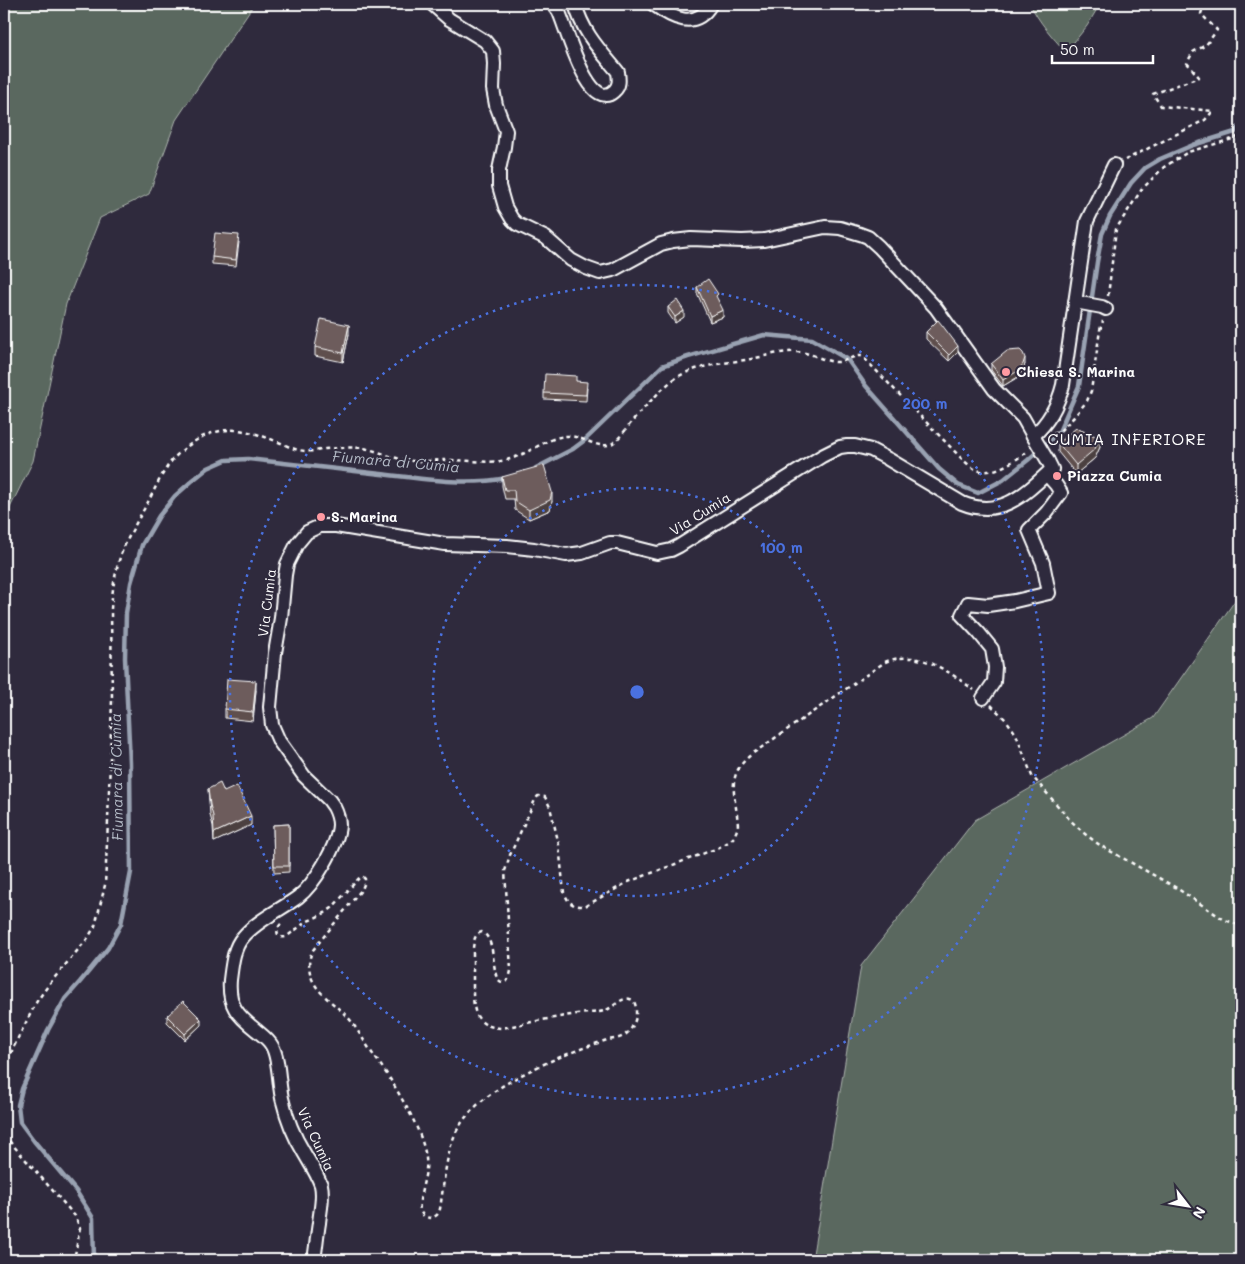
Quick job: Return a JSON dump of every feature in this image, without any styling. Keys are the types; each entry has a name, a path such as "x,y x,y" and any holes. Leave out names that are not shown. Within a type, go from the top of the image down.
{"street":[{"path":"432,4 449,19 485,41 493,51 494,96 506,131 499,170 499,186 504,207 517,224 546,238 571,260 600,273 613,270 661,244 673,241 691,239 764,240 826,227 840,228 868,237 936,308 994,389 1024,418 1033,442 1052,469 1047,475 1061,493 1046,513 1029,530 1043,563 1049,593 1015,601 968,604 962,615 992,649 995,667 994,682 983,698"},
{"path":"553,4 558,9 570,44 584,75 597,91 602,94 608,94 614,91 618,85 618,72 593,42 574,4"},
{"path":"653,4 682,20 695,19 705,12 710,4"},
{"path":"1033,442 1060,398 1077,303 1088,221 1114,165"},
{"path":"1077,303 1104,308"},
{"name":"Via Cumia","path":"314,1260 322,1202 321,1186 290,1125 283,1102 273,1047 264,1036 245,1022 235,1010 230,993 232,963 235,951 242,938 298,896 312,883 331,851 338,834 337,813 334,807 296,766 274,733 270,716 275,653 281,618 285,575 291,553 302,537 314,528 327,525 446,544 507,546 566,555 610,543 657,553 679,546 822,456 840,447 855,446 871,450 955,500 977,508 993,508 1011,502 1027,492 1047,475"}],"path":[{"path":"1114,165 1205,120 1213,112 1161,106 1153,94 1199,77 1187,64 1193,52 1206,45 1218,30 1201,14 1204,4"},
{"path":"1049,436 1059,432 1069,422 1087,401 1091,391 1116,229 1142,189 1164,167 1188,152 1236,138 1241,134"},
{"path":"4,1068 37,1001 88,938 95,926 105,885 112,698 111,609 118,562 159,482 175,457 195,441 210,434 226,430 238,430 250,432 308,452 340,448 361,448 398,459 418,462 444,460 507,461 544,443 568,435 597,444 609,445 618,439 668,384 681,375 707,367 798,352 840,363 857,356 862,356 964,461 978,471 999,468 1016,460 1033,442"},
{"path":"287,920 277,929 276,933 282,938 306,922 325,913 357,880 363,877 365,879 362,889 310,955 310,974 316,987 350,1019 413,1118 426,1161 420,1202 420,1210 426,1218 432,1218 440,1209 453,1138 470,1111 491,1094 528,1072 582,1049 621,1037 630,1030 634,1022 636,1009 635,1004 630,998 625,998 604,1011 502,1028 484,1024 476,1014 473,1002 473,948 474,940 479,933 485,934 490,941 497,978 503,982 509,980 511,970 505,871 528,814 538,796 545,797 552,814 560,845 566,898 574,905 585,906 628,882 709,852 730,841 737,832 738,827 733,787 741,763 885,662 898,658 918,658 950,673 983,698 1012,728 1032,776 1078,828 1101,846 1175,888 1223,919 1241,926"},
{"path":"4,1135 75,1216 80,1228 74,1260"}],"green space":[{"path":"4,4 254,4 176,120 149,194 100,218 66,304 33,461 4,520"},
{"path":"1030,4 1100,4 1087,26 1066,52 1037,17"},
{"path":"1241,592 1241,1260 812,1260 861,966 975,820 1153,718"}],"building":[{"path":"215,233 239,235 236,260 212,257"},
{"path":"708,279 718,294 716,296 723,310 710,316 697,287"},
{"path":"677,300 684,311 675,317 668,307"},
{"path":"321,319 349,325 343,353 315,347"},
{"path":"938,320 958,346 949,355 926,332"},
{"name":"Chiesa S. Marina","path":"1020,350 1025,358 1023,364 1018,371 1003,380 991,364 1007,351"},
{"path":"545,374 576,376 576,381 587,382 586,395 544,393"},
{"path":"1076,428 1100,438 1095,449 1076,465 1058,443"},
{"path":"544,465 552,492 550,500 529,510 515,501 514,490 505,490 502,477"},
{"path":"227,679 256,681 253,712 225,709"},
{"path":"220,783 224,792 237,786 251,816 214,833 208,789"},
{"path":"289,824 289,866 274,866 273,825"},
{"path":"183,1001 201,1019 185,1034 167,1016"}],"waterway":[{"name":"Fiumara di Cumia","path":"536,468 573,449 585,440 662,366 764,335 812,339 847,359 866,386 939,469 958,485 978,493 1003,480 1059,432 1079,386 1102,234 1110,216 1131,183 1145,168 1160,159 1193,145 1235,132 1241,125"},
{"name":"Fiumara di Cumia","path":"94,1260 93,1218 76,1191 20,1122 18,1105 22,1089 48,1030 65,999 108,948 121,924 131,872 130,763 125,658 126,613 131,583 142,545 159,516 175,496 208,468 226,460 248,459 444,481 460,482 507,478"}],"place":[{"name":"Chiesa S. Marina","path":"1006,372"},
{"name":"Piazza Cumia","path":"1057,476"},
{"name":"S. Marina","path":"321,517"}],"district":[{"name":"CUMIA INFERIORE","path":"1127,439"}]}
